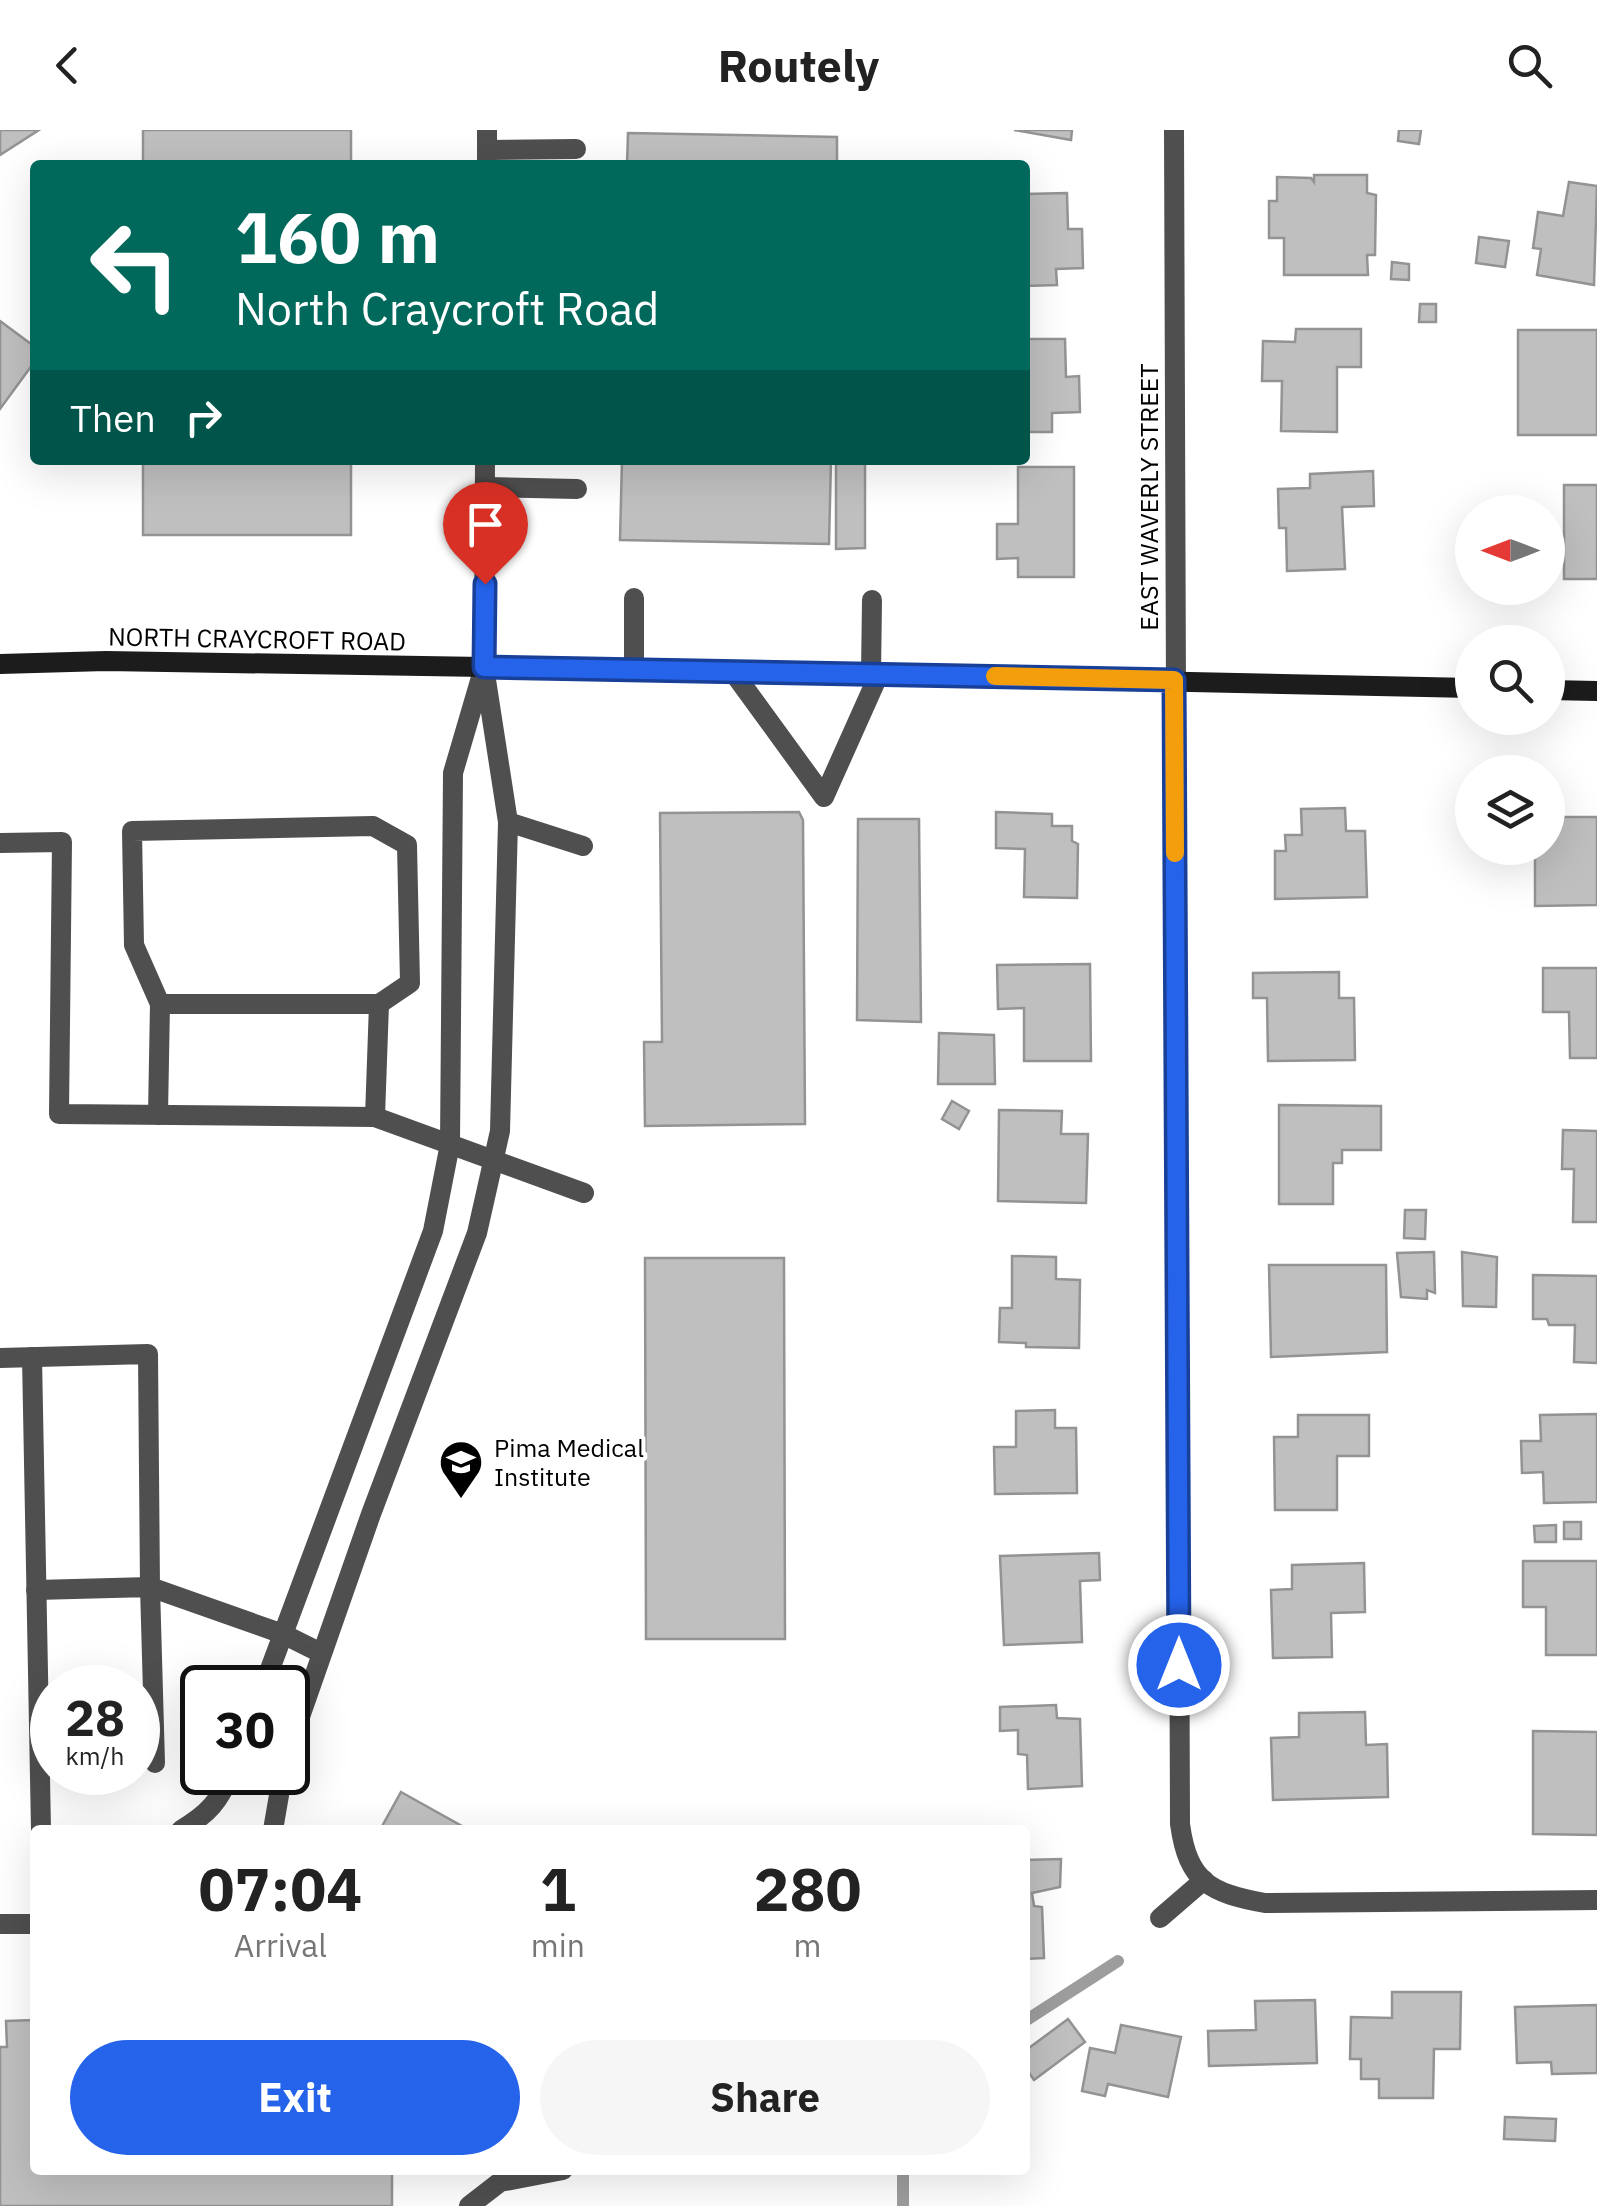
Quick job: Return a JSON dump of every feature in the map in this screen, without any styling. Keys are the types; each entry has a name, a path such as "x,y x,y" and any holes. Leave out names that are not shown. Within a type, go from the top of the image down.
{"main road":[{"name":"NORTH CRAYCROFT ROAD","path":"0,664 484,667 1455,688"},
{"path":"1565,690 1597,691"}],"street":[{"name":"EAST WAVERLY STREET","path":"1174,130 1180,1824 1184,1851 1204,1880"},
{"path":"487,148 576,149"},
{"path":"310,1686 477,1233 500,1130 508,822 484,667 485,465"},
{"path":"485,487 577,489"},
{"path":"634,598 634,670"},
{"path":"734,672 824,797 875,674 872,600"},
{"path":"272,1665 432,1231 450,1144 453,773 484,667"},
{"path":"508,822 583,846"},
{"path":"158,1115 160,1004 134,945 132,831 373,826 407,845 410,983 378,1004 160,1004"},
{"path":"0,843 62,842 59,1114 374,1117 584,1193"},
{"path":"374,1117 378,1004"},
{"path":"0,1358 148,1354 152,1665"},
{"path":"32,1358 41,1825"},
{"path":"36,1590 150,1587 283,1634 321,1653"},
{"path":"191,1825 206,1816 222,1795"},
{"path":"275,1825 279,1795"},
{"path":"1160,1918 1204,1880 1226,1896 1266,1903 1597,1900"},
{"path":"0,1924 30,1924"},
{"path":"469,2206 500,2182 537,2175"}],"building":[{"path":"0,130 39,130 0,155"},
{"path":"143,130 351,130 351,160 143,160"},
{"path":"1014,130 1072,130 1071,140"},
{"path":"1399,130 1421,130 1419,144 1398,141"},
{"path":"628,133 837,137 837,160 627,160"},
{"path":"1314,175 1367,175 1367,193 1376,195 1375,255 1367,255 1368,275 1284,275 1284,238 1269,238 1269,201 1277,201 1277,177 1311,178 1314,182"},
{"path":"1569,182 1597,186 1594,285 1537,275 1541,249 1533,248 1538,212 1563,216"},
{"path":"1067,193 1068,229 1082,229 1083,268 1056,269 1057,285 1030,286 1030,194"},
{"path":"1479,237 1509,241 1505,267 1476,263"},
{"path":"1392,262 1409,264 1409,280 1391,279"},
{"path":"1420,304 1436,304 1436,322 1419,322"},
{"path":"0,321 30,343 30,368 0,409"},
{"path":"1296,329 1361,329 1361,367 1337,367 1337,432 1281,431 1282,381 1262,381 1263,341 1295,342"},
{"path":"1518,330 1597,330 1597,435 1518,435"},
{"path":"1030,339 1065,339 1066,377 1079,376 1080,412 1052,413 1052,432 1030,432"},
{"path":"143,465 351,465 351,535 143,535"},
{"path":"622,465 831,465 829,544 620,540"},
{"path":"836,465 865,465 865,548 836,549"},
{"path":"1018,467 1074,467 1074,577 1018,577 1018,558 997,559 997,524 1018,524"},
{"path":"1373,471 1374,506 1342,507 1345,569 1287,571 1286,528 1279,528 1278,489 1310,488 1310,474"},
{"path":"1564,485 1597,485 1597,579 1565,579"},
{"path":"1345,808 1346,831 1365,831 1367,897 1275,899 1275,851 1286,851 1285,835 1302,835 1301,809"},
{"path":"799,812 803,820 805,1124 645,1126 644,1042 662,1042 660,813"},
{"path":"996,812 1052,814 1052,826 1072,826 1072,841 1078,844 1077,898 1024,897 1025,849 996,848"},
{"path":"1565,817 1597,817 1597,905 1535,906 1535,865 1565,865"},
{"path":"858,819 919,819 921,1022 857,1020"},
{"path":"1090,964 1091,1061 1024,1061 1024,1008 998,1009 997,965"},
{"path":"1543,968 1597,968 1597,1058 1570,1058 1569,1012 1543,1012"},
{"path":"1339,972 1339,998 1354,998 1355,1060 1268,1061 1267,998 1253,998 1253,973"},
{"path":"939,1033 994,1035 995,1084 938,1084"},
{"path":"952,1101 969,1111 959,1129 942,1119"},
{"path":"1279,1105 1381,1106 1381,1150 1342,1150 1342,1163 1333,1163 1333,1204 1279,1204"},
{"path":"999,1110 1062,1111 1061,1134 1088,1134 1086,1203 998,1201"},
{"path":"1563,1130 1597,1131 1597,1222 1573,1222 1574,1169 1562,1169"},
{"path":"1405,1210 1426,1210 1425,1239 1404,1238"},
{"path":"1434,1252 1435,1293 1427,1290 1427,1299 1401,1297 1397,1253"},
{"path":"1462,1252 1497,1257 1496,1307 1463,1306"},
{"path":"1012,1256 1056,1257 1056,1279 1080,1280 1079,1348 999,1342 1000,1308 1012,1308"},
{"path":"645,1258 784,1258 785,1639 646,1639"},
{"path":"1269,1265 1386,1265 1387,1352 1271,1357"},
{"path":"1533,1275 1597,1276 1597,1363 1574,1362 1575,1325 1549,1325 1547,1319 1533,1319"},
{"path":"1055,1410 1055,1428 1076,1428 1077,1493 995,1494 994,1447 1016,1447 1016,1411"},
{"path":"1597,1414 1597,1502 1544,1503 1543,1472 1522,1473 1521,1441 1541,1441 1540,1415"},
{"path":"1298,1415 1369,1415 1369,1456 1337,1456 1337,1510 1275,1510 1274,1437 1298,1437"},
{"path":"1564,1522 1581,1522 1581,1539 1564,1539"},
{"path":"1556,1525 1556,1542 1535,1542 1534,1526"},
{"path":"1099,1553 1100,1580 1080,1581 1082,1642 1004,1645 1000,1556"},
{"path":"1523,1561 1597,1561 1597,1655 1546,1655 1546,1607 1523,1607"},
{"path":"1364,1563 1365,1612 1331,1613 1332,1657 1273,1658 1271,1590 1292,1589 1292,1565"},
{"path":"1056,1705 1057,1718 1080,1719 1082,1786 1028,1789 1027,1755 1018,1754 1018,1730 1000,1731 1000,1707"},
{"path":"1365,1712 1366,1745 1387,1744 1388,1797 1273,1800 1271,1738 1299,1737 1299,1713"},
{"path":"1533,1731 1597,1732 1597,1835 1533,1834"},
{"path":"401,1792 460,1825 383,1825"},
{"path":"1061,1859 1060,1887 1032,1893 1034,1906 1042,1907 1044,1958 1030,1959 1030,1860"},
{"path":"1392,1992 1461,1992 1460,2049 1434,2049 1433,2098 1379,2098 1379,2079 1361,2079 1361,2059 1350,2059 1351,2017 1392,2018"},
{"path":"1315,2000 1317,2063 1209,2066 1208,2031 1256,2030 1255,2001"},
{"path":"1597,2005 1597,2073 1552,2074 1551,2062 1517,2063 1515,2007"},
{"path":"1068,2019 1085,2042 1034,2080 1030,2074 1030,2047"},
{"path":"30,2020 30,2175 392,2175 392,2206 0,2206 0,2047 7,2047 6,2021"},
{"path":"1121,2025 1181,2037 1168,2097 1108,2084 1105,2096 1082,2091 1090,2048 1115,2053"},
{"path":"1505,2117 1556,2119 1555,2141 1504,2139"}],"waterway":[{"path":"1030,2018 1118,1961"},
{"path":"903,2175 903,2206"}],"slow traffic":[{"path":"995,676 1174,680 1175,853"}],"place":[{"name":"Pima Medical Institute","path":"461,1500"}],"route":[{"path":"485,584 484,667 1174,680 1179,1665"}]}
